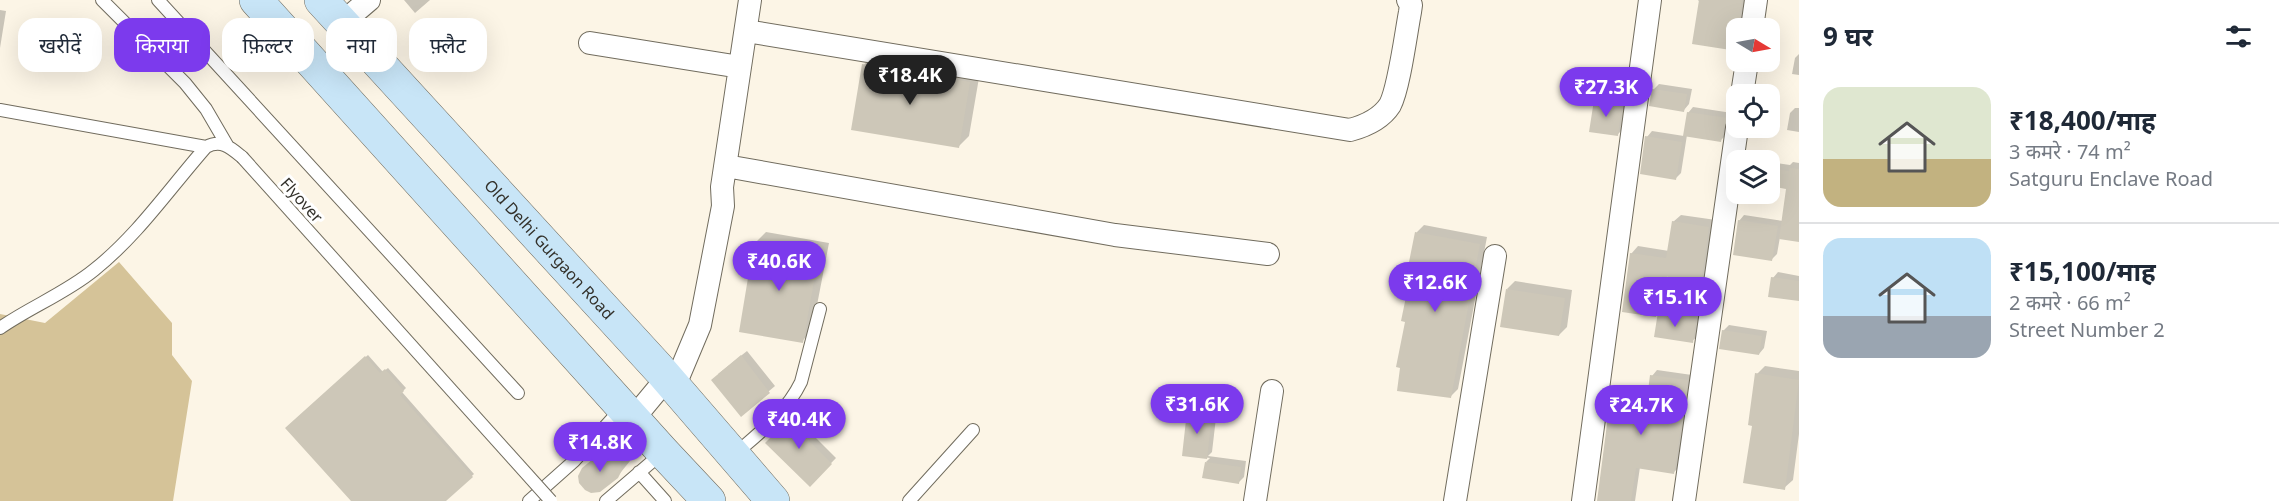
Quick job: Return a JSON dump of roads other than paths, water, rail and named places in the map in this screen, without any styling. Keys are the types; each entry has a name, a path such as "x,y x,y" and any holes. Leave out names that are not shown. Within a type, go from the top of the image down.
{"main road":[{"path":"256,0 628,413 651,462 709,501"},
{"name":"Old Delhi Gurgaon Road","path":"331,11 667,379 773,501"}],"street":[{"path":"331,11 369,0"},
{"path":"628,413 667,379 686,336 714,202 724,176 750,0"},
{"path":"746,31 1350,130 1368,125 1389,106 1410,12 1411,4 1408,0"},
{"path":"1584,501 1650,0"},
{"path":"1753,18 1756,0"},
{"path":"590,43 740,67"},
{"path":"1684,501 1736,138"},
{"path":"724,176 1115,235 1268,254"},
{"path":"1461,500 1496,256"},
{"path":"1256,501 1272,391"}],"lane":[{"path":"102,0 185,83 206,109 227,145"},
{"path":"158,0 518,393"},
{"path":"0,110 206,147"},
{"path":"0,328 93,271 143,223 206,147 213,143 227,145"},
{"name":"Flyover","path":"227,145 242,157 551,501"},
{"path":"733,455 777,417 795,393 801,382 820,309"},
{"path":"529,501 628,413"},
{"path":"909,501 973,430"},
{"path":"606,501 651,462 664,501"}]}
